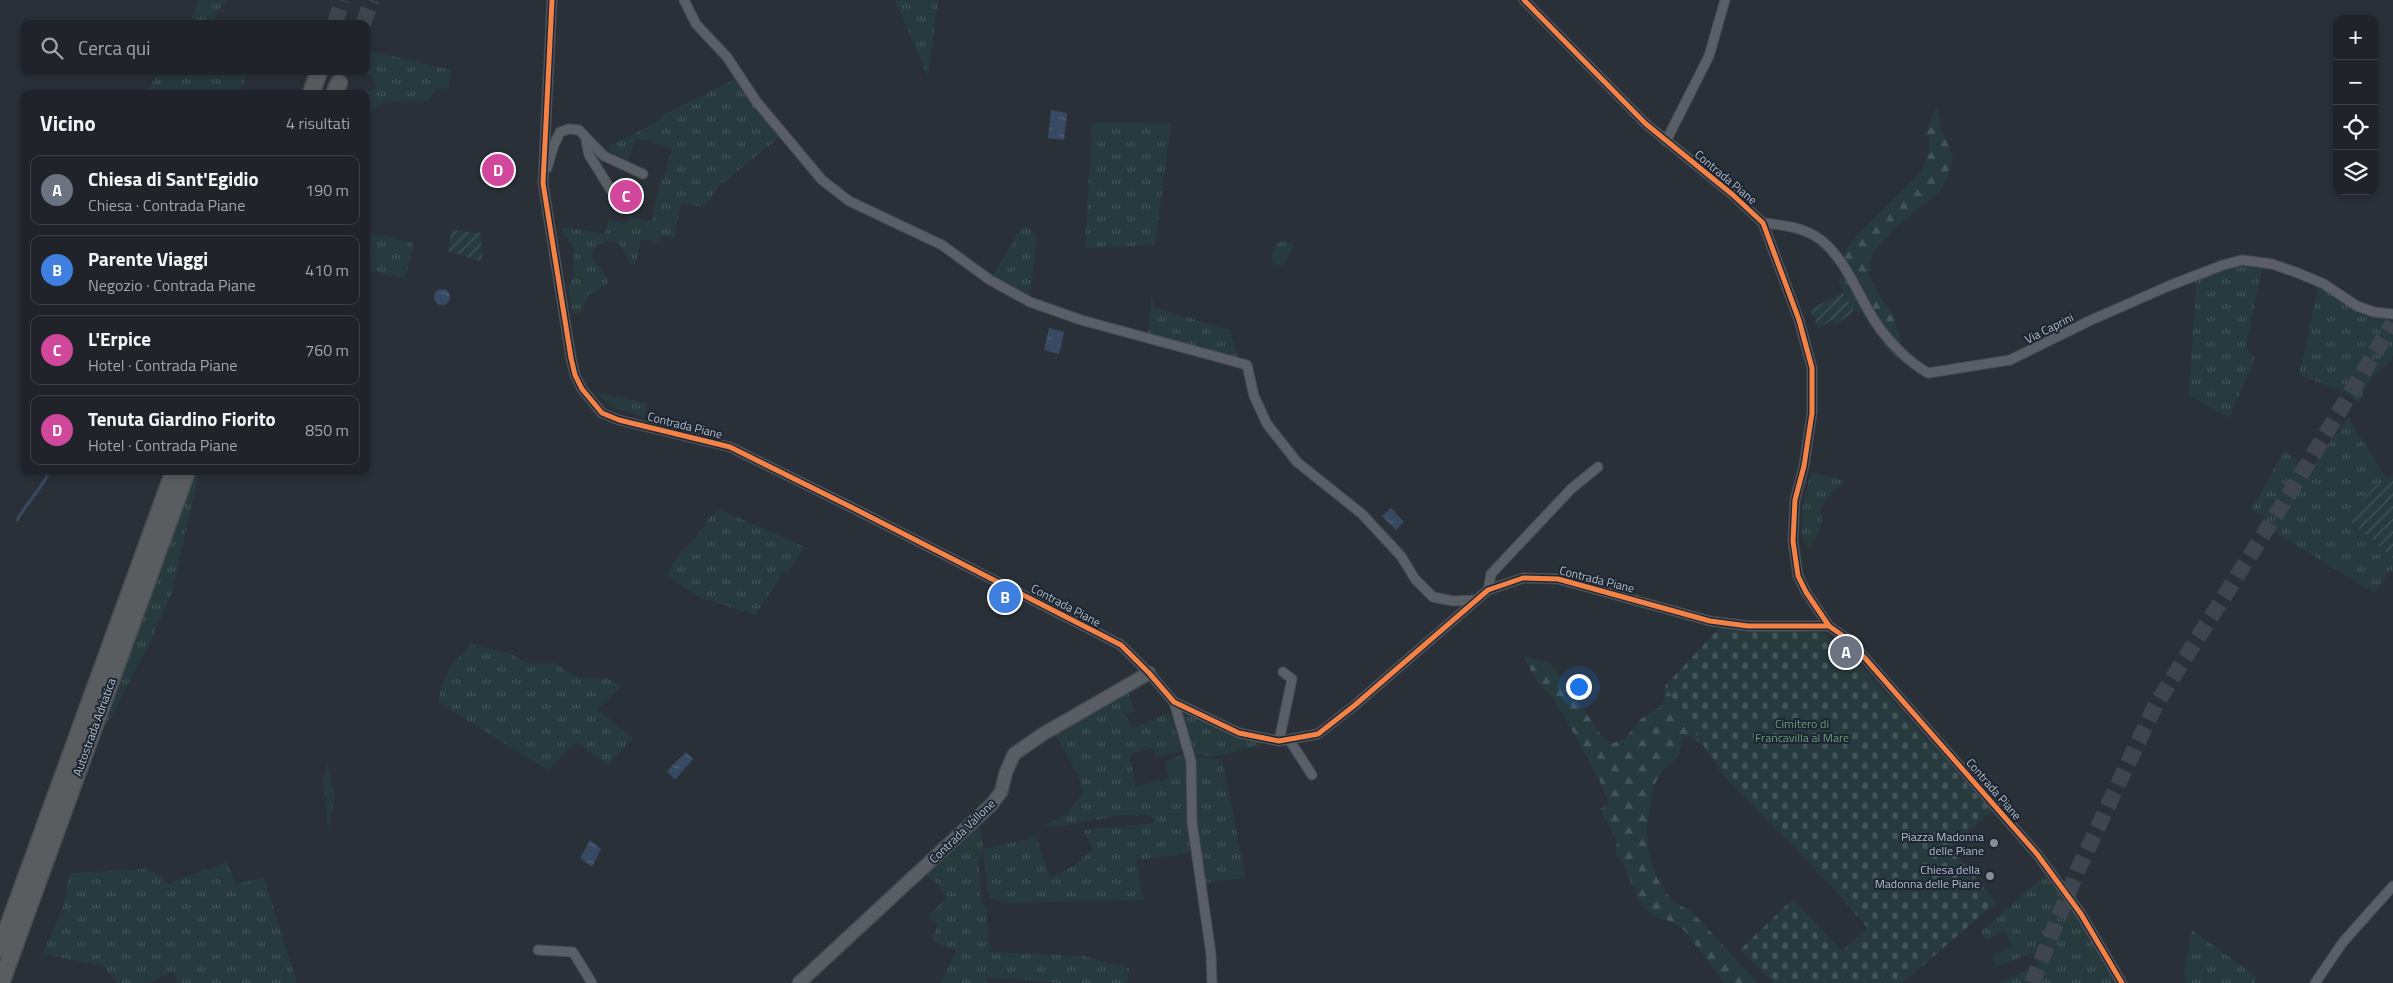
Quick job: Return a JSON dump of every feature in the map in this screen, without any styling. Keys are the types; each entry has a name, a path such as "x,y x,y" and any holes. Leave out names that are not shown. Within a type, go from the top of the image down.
{"highway":[{"path":"312,90 318,75"},
{"name":"Autostrada Adriatica","path":"1,983 173,475"},
{"name":"Autostrada Adriatica","path":"0,950 185,475"}],"street":[{"name":"Contrada Piane","path":"552,0 543,183 575,375 591,402 602,412 619,420 730,447 1015,589 1121,646 1149,673 1174,702 1239,733 1279,741 1290,741 1318,734 1355,705 1488,590 1523,578 1558,579 1710,621 1748,626 1829,626"},
{"path":"684,0 696,24 726,57 756,101 822,180 849,201 942,245 990,280 1030,302 1080,320 1247,365 1254,396 1267,424 1297,462 1362,514 1401,556 1415,579 1433,598 1476,600"},
{"name":"Contrada Piane","path":"1524,0 1627,106 1666,141 1733,195 1763,223 1799,320 1812,368 1812,413 1804,466 1795,500 1793,541 1798,576 1806,592 1829,626 1846,638 1864,657 2031,847 2081,914 2122,983"},
{"path":"1666,141 1709,56 1725,0"},
{"path":"543,183 554,145 560,132 570,129 579,130 604,156 643,174"},
{"path":"586,139 589,155 611,190"},
{"name":"Via Caprini","path":"1763,223 1785,225 1820,240 1838,259 1876,323 1898,351 1928,373 2010,360 2089,321 2171,285 2223,264 2242,260 2272,264 2298,273 2324,284 2358,306 2374,312 2393,314"},
{"path":"1488,590 1491,574 1571,490 1598,468"},
{"path":"1279,741 1292,679 1283,672"},
{"name":"Contrada Vallone","path":"799,983 991,805 1001,792 1006,772 1014,754 1043,734 1149,673"},
{"path":"1174,702 1191,761 1192,822 1210,954 1212,983"},
{"path":"1290,741 1312,775"},
{"path":"2315,983 2348,935 2393,886"},
{"path":"538,950 573,952 592,983"}],"green space":[{"path":"198,0 227,0 217,12 214,20 191,20"},
{"path":"895,0 938,0 928,78"},
{"path":"370,51 451,70 449,89 435,89 428,101 394,102 377,106 370,111 370,91 375,89 370,75"},
{"path":"157,75 246,75 241,90 148,90"},
{"path":"737,78 782,135 719,186 704,207 681,203 674,238 662,235 660,243 641,239 636,262 631,265 618,242 607,241 594,248 592,259 607,277 608,284 588,295 581,313 572,314 568,286 573,279 574,247 563,234 563,227 605,234 608,220 627,224 629,217 652,222 660,179 663,179 672,149 648,140 636,139 627,160 605,148 661,120 661,116"},
{"path":"1937,106 1943,134 1953,157 1948,175 1940,191 1892,231 1873,253 1870,264 1869,274 1876,291 1893,314 1902,346 1897,360 1887,350 1863,313 1854,311 1838,281 1844,275 1838,262 1858,234 1921,172 1929,152 1929,137 1924,134"},
{"path":"1092,122 1171,123 1155,245 1085,248"},
{"path":"1023,225 1037,235 1030,297 993,276"},
{"path":"451,230 481,233 482,262 448,251"},
{"path":"370,233 414,243 405,279 370,271"},
{"path":"1279,242 1293,243 1292,251 1283,265 1274,265 1272,259 1273,250"},
{"path":"2217,263 2263,264 2246,347 2255,359 2229,418 2189,395 2196,279"},
{"path":"2319,285 2354,308 2393,322 2393,355 2391,360 2372,378 2358,404 2345,392 2299,375"},
{"path":"1843,292 1854,311 1837,324 1832,320 1819,328 1810,310"},
{"path":"1152,294 1154,307 1230,330 1239,361 1148,335"},
{"path":"595,392 647,403 645,418 614,408"},
{"path":"2348,418 2386,478 2371,490 2347,518 2393,558 2393,572 2390,570 2374,593 2262,524 2265,517 2251,510 2284,451 2309,471"},
{"path":"1812,472 1846,481 1833,491 1820,509 1821,525 1810,548 1806,547 1803,538 1802,519 1804,500"},
{"path":"195,475 199,475 171,595 149,644 110,719 103,727"},
{"path":"2393,475 2393,558 2347,518 2373,488"},
{"path":"718,509 805,547 787,573 784,571 755,615 699,597 667,576 674,561 705,526 703,524"},
{"name":"Cimitero di Francavilla al Mare","path":"1721,626 1824,633 1864,669 1992,811 1950,847 1996,903 1902,983 1774,983 1740,950 1793,899 1842,951 1868,928 1817,871 1722,774 1665,686"},
{"path":"472,644 511,654 526,663 556,663 567,672 582,678 609,679 622,686 597,709 633,738 608,765 576,742 548,770 439,703 442,685 449,670"},
{"path":"1523,656 1550,663 1571,690 1600,734 1611,744 1625,738 1641,719 1660,707 1664,700 1665,686 1702,744 1690,736 1684,738 1678,757 1664,769 1654,785 1646,832 1649,853 1657,878 1671,900 1693,913 1758,983 1724,983 1684,930 1670,921 1654,917 1640,902 1622,862 1616,855 1617,842 1600,809 1609,805 1599,779 1553,698 1538,684"},
{"path":"1127,690 1135,711 1126,714 1131,729 1169,713 1183,751 1156,757 1154,748 1129,754 1136,787 1169,778 1165,761 1185,755 1190,853 1136,860 1144,900 1003,903 990,898 987,889 983,851 979,860 981,903 986,908 990,952 1084,956 1129,968 1127,983 1059,983 988,977 987,983 941,983 955,951 932,940 938,924 927,917 946,899 940,886 924,872 979,819 984,849 1036,837 1050,878 1075,865 1093,849 1083,830 1153,823 1155,820 1150,816 1122,815 1062,826 1044,825 1068,814 1082,792 1078,775 1055,734"},
{"path":"1184,714 1269,743 1219,756 1194,755 1180,719"},
{"path":"1194,758 1222,759 1246,878 1203,883 1196,831"},
{"path":"328,764 335,798 328,829 323,776"},
{"path":"227,862 236,884 264,877 297,983 177,983 174,971 147,983 118,983 103,966 42,954 62,910 70,873 146,869 162,876 167,884"},
{"path":"2045,875 2088,933 2118,983 1998,983 2039,965 2032,953 1996,967 1992,956 2011,947 2005,931 1986,940 1981,931"},
{"path":"2192,930 2257,977 2254,983 2185,983 2185,964"}],"water":[{"path":"1051,110 1067,113 1064,140 1048,138"},
{"path":"442,289 448,291 450,297 448,303 442,305 436,303 434,297 436,291"},
{"path":"1049,328 1064,332 1059,354 1044,350"},
{"path":"1391,508 1404,522 1396,530 1382,516"},
{"path":"686,752 693,759 675,780 667,771"},
{"path":"590,840 601,849 592,867 580,858"}],"waterway":[{"path":"17,520 48,475"}],"tunnel":[{"path":"336,20 342,0"},
{"path":"364,20 372,0"},
{"path":"2032,983 2079,867 2156,704 2294,486 2393,323"}],"cycle path":[{"path":"552,0 543,183 575,375 582,389 602,413 619,420 730,447 851,507 1121,645 1174,702 1239,733 1279,741 1318,734 1355,705 1488,590 1523,578 1558,579 1710,621 1748,626 1829,626"},
{"path":"1524,0 1646,124 1733,195 1763,223 1799,320 1812,368 1812,413 1804,466 1795,500 1793,541 1798,576 1806,592 1829,626 1846,638 1864,657 2037,854 2081,914 2122,983"}],"place":[{"name":"Tenuta Giardino Fiorito","path":"498,170"},
{"name":"L'Erpice","path":"626,196"},
{"name":"Parente Viaggi","path":"1005,597"},
{"name":"Chiesa di Sant'Egidio","path":"1846,652"},
{"name":"Piazza Madonna delle Piane","path":"1994,843"},
{"name":"Chiesa della Madonna delle Piane","path":"1990,876"}]}
